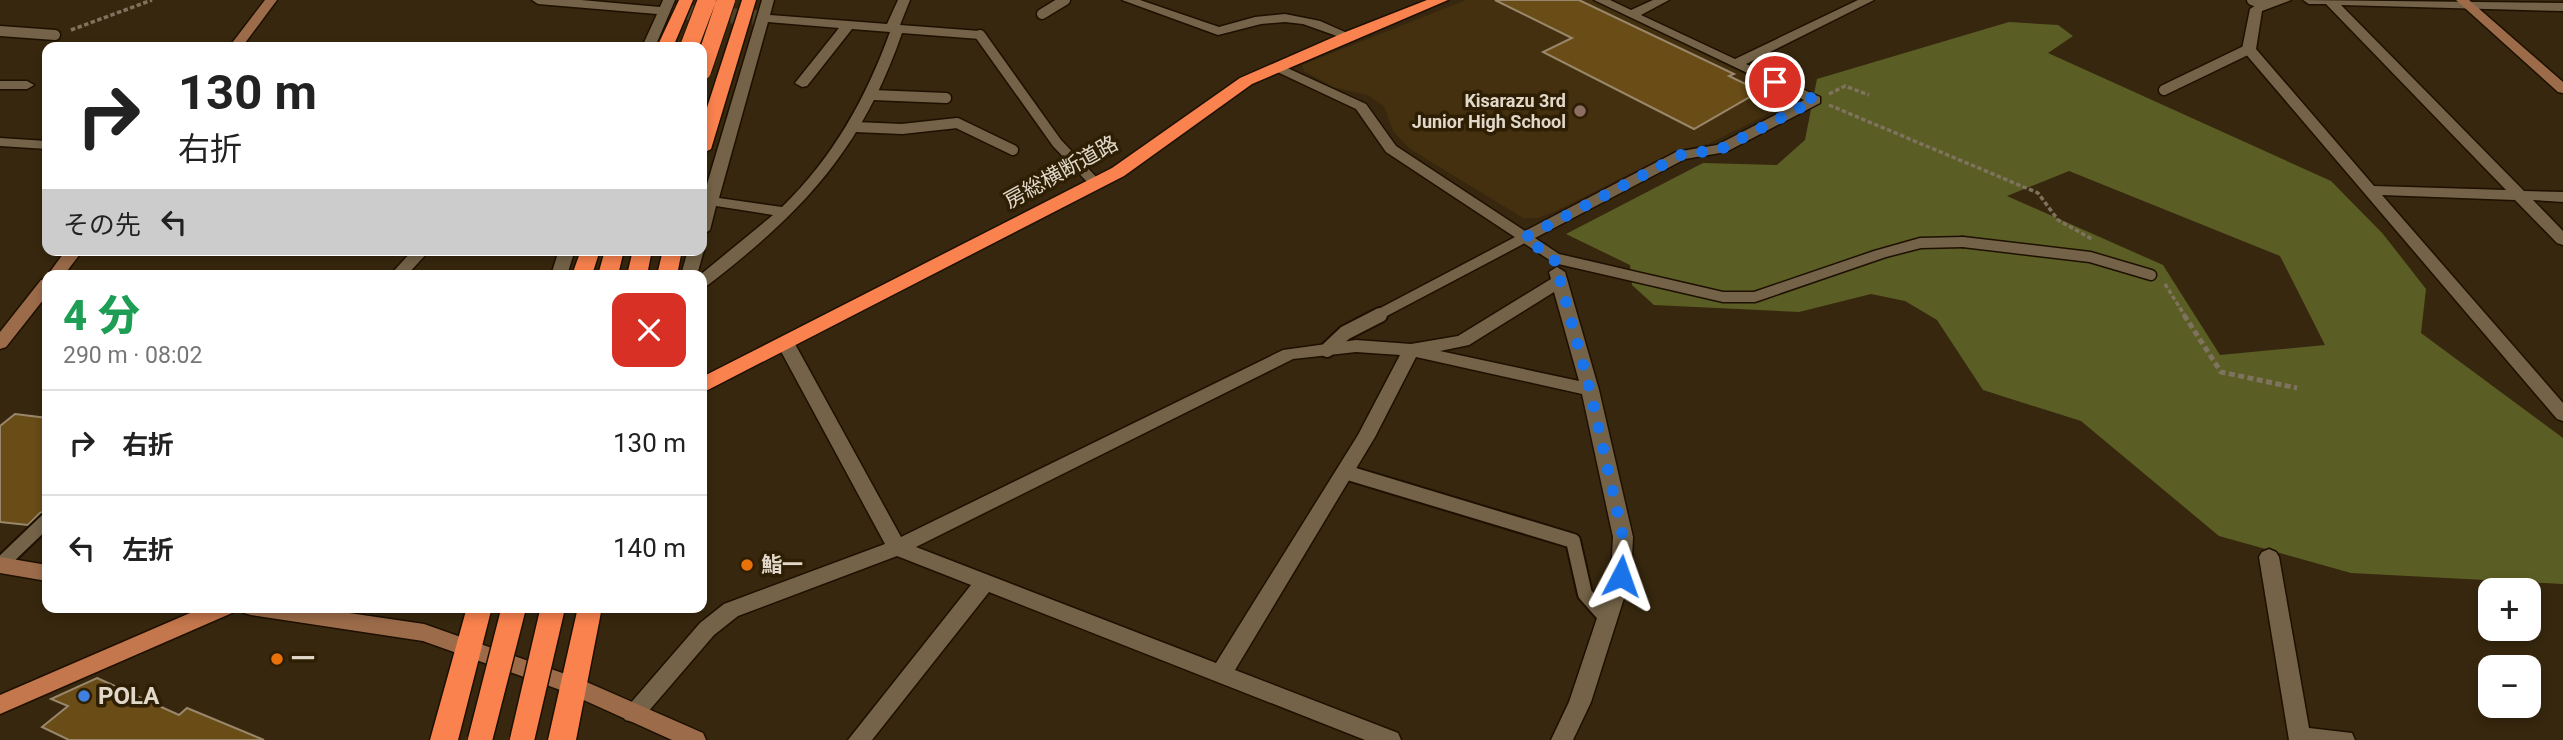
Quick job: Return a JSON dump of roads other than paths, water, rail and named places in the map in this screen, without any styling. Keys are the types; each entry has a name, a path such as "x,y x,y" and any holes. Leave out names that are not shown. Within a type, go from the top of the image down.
{"highway":[{"path":"667,42 686,0"},
{"path":"691,42 707,0"},
{"path":"707,56 726,0"},
{"path":"707,133 749,0"},
{"name":"房総横断道路","path":"707,384 1118,172 1245,81 1278,69 1348,36 1441,0"},
{"path":"444,740 479,613"},
{"path":"480,740 512,613"},
{"path":"522,740 552,613"},
{"path":"562,740 589,613"}],"main road":[{"path":"0,705 211,613"}],"street":[{"path":"239,42 271,0"},
{"path":"538,0 667,5 651,42"},
{"path":"707,212 768,0"},
{"path":"707,277 742,251 826,170 873,95 904,0"},
{"path":"1128,0 1218,31 1227,31 1258,20 1290,16 1348,36"},
{"path":"1524,238 1681,155 1721,149 1815,100 1600,0"},
{"path":"1631,15 1663,0"},
{"path":"1735,64 1868,0"},
{"path":"2285,0 2257,2 2249,49 2563,415"},
{"path":"2309,0 2465,2 2563,7"},
{"path":"2330,1 2563,240"},
{"path":"2465,2 2563,89"},
{"path":"762,18 980,35"},
{"path":"802,83 848,25"},
{"path":"1278,69 1367,111 1381,141 1391,149 1554,258 1723,297 1755,297 1920,243 1964,242"},
{"path":"0,85 27,85"},
{"path":"0,142 42,145"},
{"path":"2372,190 2563,197"},
{"path":"710,201 785,212"},
{"path":"59,270 70,256"},
{"path":"403,270 416,256"},
{"path":"1554,258 1590,390 1623,537 1621,576 1608,620 1580,702 1562,740"},
{"path":"1410,350 1463,341 1560,281"},
{"path":"0,343 42,290"},
{"path":"786,344 897,548 1390,740"},
{"path":"633,713 707,629 731,610 897,548 1289,354 1356,346 1410,350 1590,390"},
{"path":"1221,674 1366,437 1410,350"},
{"path":"2269,557 2299,738 2344,740"},
{"path":"0,565 42,572"},
{"path":"859,740 985,582"},
{"path":"291,613 424,633 574,686 695,740"}],"lane":[{"path":"1042,14 1065,0"},
{"path":"0,31 55,35"},
{"path":"980,35 1057,143 1096,184"},
{"path":"2164,90 2249,49"},
{"path":"873,95 946,98"},
{"path":"855,127 902,129 957,123 1013,149"},
{"path":"1327,350 1345,332 1524,238"},
{"path":"1964,242 2090,257 2151,275"},
{"path":"1345,472 1573,541 1585,594 1608,620"},
{"path":"0,565 42,525"}],"tunnel":[{"path":"665,11 762,18"}],"place":[{"name":"Kisarazu 3rd Junior High School","path":"1580,111"},
{"name":"鮨一","path":"747,565"},
{"name":"一","path":"277,659"},
{"name":"POLA","path":"84,696"}]}
